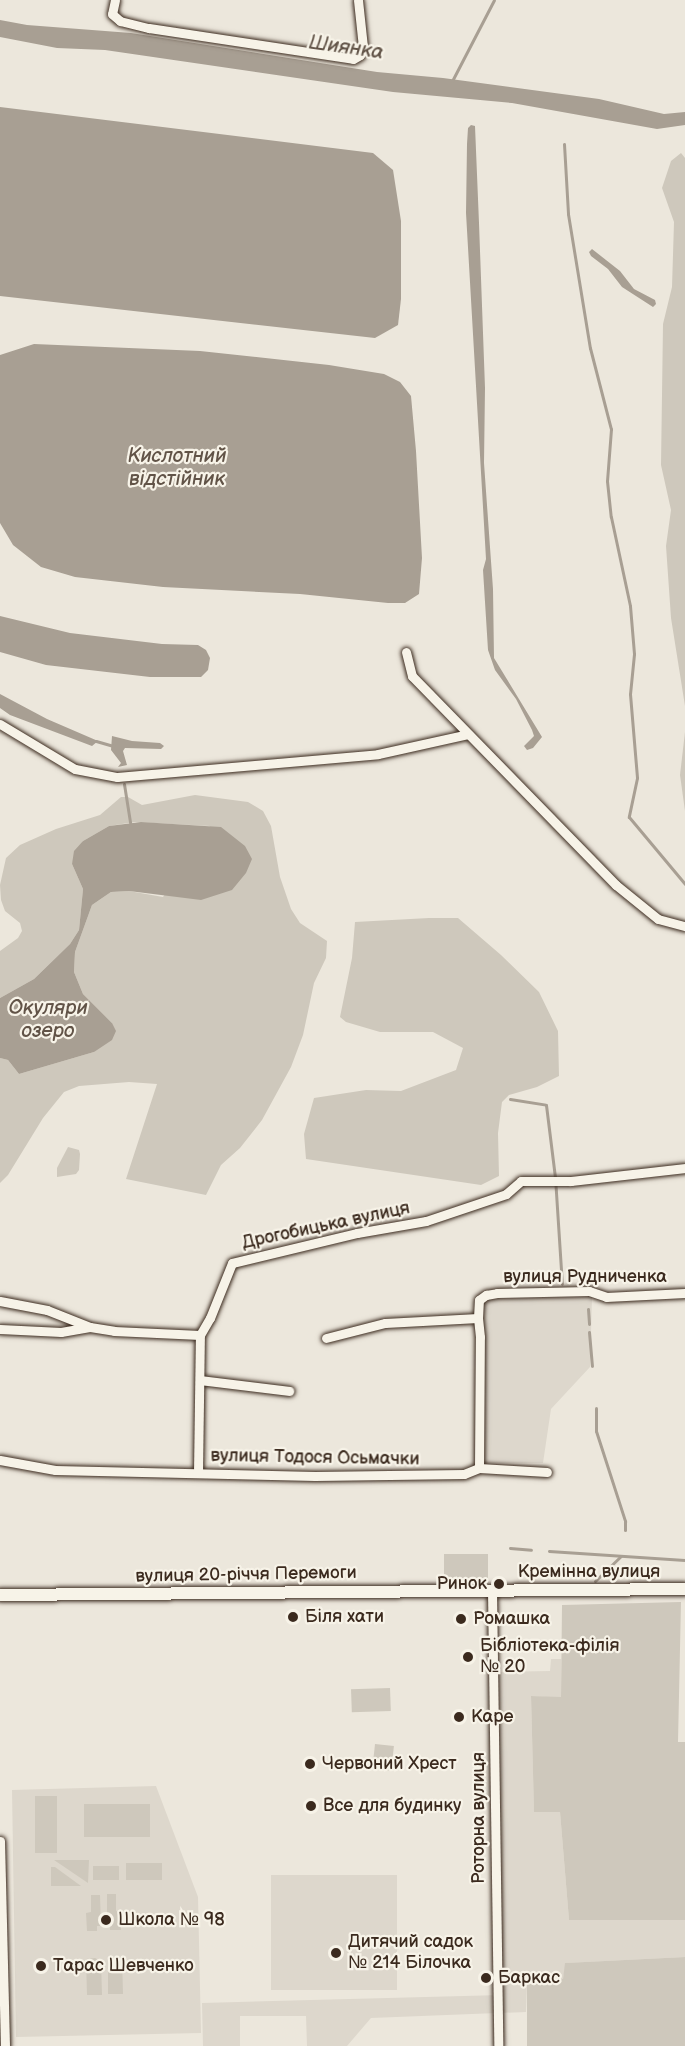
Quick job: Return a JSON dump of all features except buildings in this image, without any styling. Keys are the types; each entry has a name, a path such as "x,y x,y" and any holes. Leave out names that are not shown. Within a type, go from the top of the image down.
{"street":[{"path":"115,0 112,14 120,21 149,28 353,59 360,55 363,47 358,0"},
{"path":"406,652 412,676 616,885 658,919 685,926"},
{"path":"0,724 75,769 117,777 378,754 468,734"},
{"name":"Дрогобицька вулиця","path":"200,1335 210,1318 232,1263 357,1233 426,1221 506,1194 521,1181 571,1181 685,1168"},
{"name":"вулиця Рудниченка","path":"478,1318 478,1300 486,1295 497,1293 589,1291 606,1296 685,1293"},
{"path":"0,1301 47,1310 90,1328"},
{"path":"326,1338 385,1323 478,1318 480,1336 479,1468 547,1472"},
{"path":"0,1329 61,1332 90,1328 200,1335 198,1473"},
{"path":"200,1380 289,1391"},
{"name":"вулиця Тодося Осьмачки","path":"0,1460 55,1470 198,1473 448,1476 464,1474 479,1468"},
{"name":"Кремінна вулиця","path":"492,1590 685,1589"},
{"name":"вулиця 20-річчя Перемоги","path":"0,1595 492,1590"},
{"name":"Роторна вулиця","path":"492,1590 498,2046"},
{"path":"0,1841 4,2046"}],"shaded area":[{"path":"681,153 685,158 685,706 671,618 666,546 671,510 661,465 663,324 672,287 674,222 662,188 671,161"},
{"path":"685,732 685,811 680,775"},
{"path":"195,795 248,802 263,811 271,826 280,877 291,909 300,923 327,941 326,958 314,983 303,1035 291,1067 262,1120 240,1148 221,1165 206,1195 126,1179 157,1084 129,1082 79,1086 64,1092 43,1118 8,1175 0,1183 0,1058 8,1060 19,1074 94,1052 112,1023 83,994 74,972 75,952 92,905 111,892 129,891 163,897 210,826 135,822 109,826 83,841 72,864 83,889 79,930 70,944 34,979 0,998 0,951 18,938 22,931 20,923 5,911 1,900 0,885 6,858 20,845 56,829 100,815 121,797 128,797 142,805"},
{"path":"458,918 501,955 539,992 558,1031 559,1076 537,1087 509,1095 502,1102 498,1133 499,1176 481,1185 306,1159 304,1134 314,1098 366,1090 401,1091 456,1070 463,1048 433,1032 380,1032 346,1022 340,1017 352,958 355,922"},
{"path":"68,1147 79,1150 79,1170 76,1174 57,1177 57,1168"},
{"path":"592,1297 590,1367 551,1409 543,1463 483,1463 484,1299"},
{"path":"444,1554 488,1554 488,1578 444,1578"},
{"path":"681,1602 678,1742 685,1742 685,1920 569,1920 560,1812 534,1812 531,1696 561,1697 562,1605"},
{"path":"551,1659 561,1659 561,1698 531,1696 534,1811 560,1812 569,1920 685,1920 685,1957 566,1963 563,1979 539,1979 538,1984 527,1985 526,2012 371,2018 347,2046 307,2046 306,2016 240,2016 240,2046 203,2046 202,2003 502,1995 498,1672 550,1671"},
{"path":"390,1688 391,1711 352,1712 351,1689"},
{"path":"375,1744 394,1746 391,1771 372,1769"},
{"name":"Школа № 98","path":"156,1786 198,1897 201,2033 16,2037 12,1790"},
{"path":"35,1796 57,1796 57,1853 35,1853"},
{"path":"84,1804 150,1804 150,1837 84,1837"},
{"path":"54,1860 89,1860 88,1883"},
{"path":"126,1863 162,1863 162,1880 126,1880"},
{"path":"93,1866 119,1866 119,1880 93,1880"},
{"path":"51,1867 55,1867 81,1886 51,1886"},
{"name":"Дитячий садок № 214 Білочка","path":"271,1875 397,1875 397,1990 271,1990"},
{"path":"107,1894 116,1894 116,1911 120,1912 121,1930 110,1930 110,1925 107,1925"},
{"path":"91,1895 100,1895 101,1926 97,1926 97,1931 87,1931 86,1913 91,1912"},
{"path":"112,1957 122,1957 123,1994 108,1994 108,1961"},
{"path":"685,1957 685,2046 527,2046 527,1984 538,1984 538,1979 563,1979 565,1963"},
{"path":"95,1958 101,1961 102,1995 87,1995 86,1959"}],"water":[{"path":"0,20 27,25 131,33 377,72 443,78 599,99 664,114 685,112 685,125 657,129 512,103 393,92 105,50 57,48 0,37"},
{"path":"0,107 373,153 393,170 401,221 401,299 398,325 375,338 0,296"},
{"path":"471,125 475,126 485,388 484,463 493,589 494,658 542,737 533,748 527,750 524,746 534,736 532,730 516,699 495,670 488,650 483,570 486,559 466,213 467,144 468,128"},
{"path":"592,249 620,271 634,289 655,300 656,304 653,307 622,287 608,269 591,256 589,252"},
{"name":"Кислотний відстійник","path":"34,344 200,351 329,365 384,374 400,382 411,396 416,451 422,558 419,594 405,603 388,603 300,594 163,587 75,577 41,567 13,545 0,523 0,355"},
{"path":"0,616 70,633 162,644 198,645 206,650 210,658 208,670 201,677 150,677 46,665 0,652"},
{"path":"0,694 47,719 98,741 92,746 10,715 0,708"},
{"path":"112,736 132,741 160,743 164,746 161,749 125,748 123,751 127,765 118,767 121,763 111,750"},
{"name":"Окуляри озеро","path":"141,822 221,827 245,846 252,859 246,873 232,890 201,900 129,891 111,892 92,905 75,952 74,972 83,994 112,1023 116,1031 112,1040 94,1052 19,1074 8,1060 0,1058 0,998 34,979 70,944 79,930 83,889 72,864 74,851 83,841 109,826"}],"waterway":[{"path":"452,81 494,0"},
{"path":"564,144 568,214 590,348 611,429 607,481 611,517 630,606 634,654 630,694 637,778 629,817 685,884"},
{"path":"96,741 113,746"},
{"path":"124,784 130,823"},
{"path":"510,1099 546,1105 555,1177 562,1284"},
{"path":"588,1309 589,1324"},
{"path":"589,1332 592,1366"},
{"path":"596,1408 596,1431 625,1521 625,1530"},
{"path":"510,1548 531,1550"},
{"path":"549,1551 685,1560"},
{"path":"595,1581 621,1556"}],"place":[{"name":"Ринок","path":"499,1584"},
{"name":"Біля хати","path":"293,1617"},
{"name":"Ромашка","path":"461,1619"},
{"name":"Бібліотека-філія № 20","path":"468,1657"},
{"name":"Каре","path":"459,1717"},
{"name":"Червоний Хрест","path":"310,1764"},
{"name":"Все для будинку","path":"311,1806"},
{"name":"Школа № 98","path":"106,1920"},
{"name":"Дитячий садок № 214 Білочка","path":"336,1953"},
{"name":"Тарас Шевченко","path":"41,1966"},
{"name":"Баркас","path":"486,1978"}],"water label":[{"name":"Шиянка","path":"346,48"}]}
